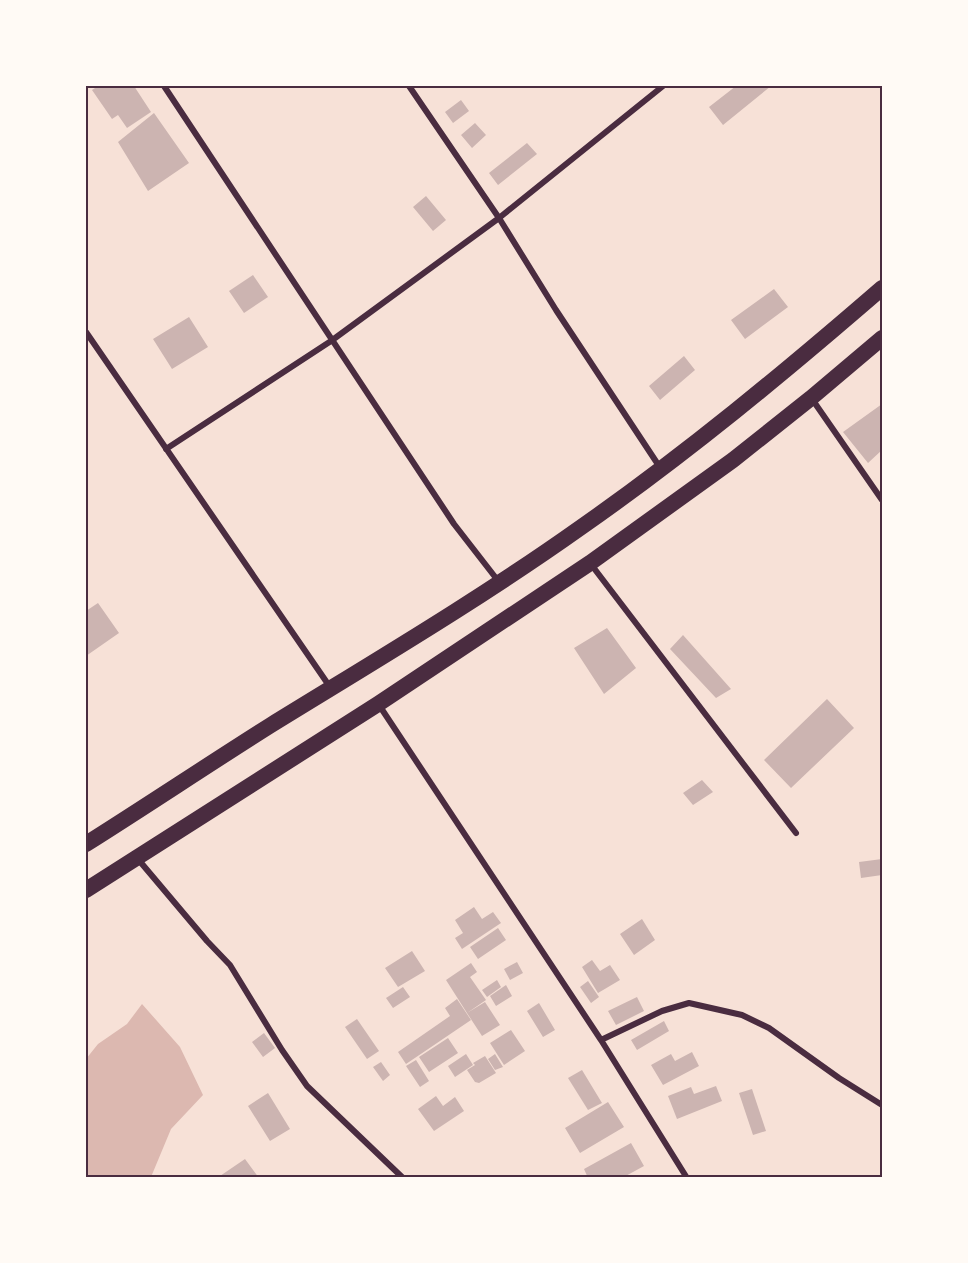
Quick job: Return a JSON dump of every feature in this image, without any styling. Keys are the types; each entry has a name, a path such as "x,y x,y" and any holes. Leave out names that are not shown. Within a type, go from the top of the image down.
{"highway":[{"path":"86,844 271,725 500,583 582,527 661,469 779,376 882,288"},
{"path":"86,890 378,704 590,562 734,460 882,338"}],"street":[{"path":"164,86 454,524 500,583"},
{"path":"409,86 499,218 556,310 661,469"},
{"path":"166,449 332,341 499,218 663,86"},
{"path":"86,332 332,689"},
{"path":"811,398 882,500"},
{"path":"590,562 796,832"},
{"path":"378,704 601,1040 687,1178"},
{"path":"137,857 230,965 282,1050 308,1086 404,1178"},
{"path":"601,1040 662,1011 689,1003 742,1015 769,1028 839,1078 882,1105"}],"shaded area":[{"path":"142,1004 180,1047 203,1095 171,1129 151,1177 86,1177 86,1059 98,1044 127,1024"}],"building":[{"path":"98,86 134,86 151,112 127,128 118,115 112,119 92,90"},
{"path":"736,86 771,86 723,125 709,107"},
{"path":"461,100 469,111 453,123 445,112"},
{"path":"154,113 189,163 148,191 118,142"},
{"path":"475,123 486,135 472,148 461,135"},
{"path":"527,143 537,154 498,185 489,173"},
{"path":"426,196 446,220 433,231 413,207"},
{"path":"253,275 268,297 244,313 229,291"},
{"path":"774,289 788,307 745,339 731,320"},
{"path":"189,317 208,347 172,369 153,339"},
{"path":"684,356 695,370 660,400 649,386"},
{"path":"882,404 882,450 868,463 843,432"},
{"path":"98,603 119,633 86,656 86,611"},
{"path":"607,628 636,668 604,694 574,648"},
{"path":"683,635 731,689 716,698 670,649"},
{"path":"827,699 854,728 791,788 764,760"},
{"path":"702,780 713,792 693,805 683,793"},
{"path":"882,859 882,875 861,878 859,862"},
{"path":"474,907 482,919 493,912 501,923 462,949 455,938 463,933 455,920"},
{"path":"642,919 655,940 634,955 620,934"},
{"path":"498,928 506,940 478,959 470,947"},
{"path":"412,951 425,971 398,987 385,968"},
{"path":"592,960 600,971 610,965 620,980 598,993 582,967"},
{"path":"517,962 523,973 510,980 504,969"},
{"path":"471,963 477,972 470,977 486,1000 467,1013 446,980"},
{"path":"497,980 501,987 487,997 482,990"},
{"path":"588,981 599,997 591,1003 580,987"},
{"path":"506,985 512,996 496,1006 490,996"},
{"path":"403,987 410,997 393,1008 386,998"},
{"path":"637,997 644,1011 616,1025 608,1011"},
{"path":"457,999 471,1020 406,1064 398,1052 450,1016 445,1008"},
{"path":"485,1002 500,1025 482,1036 467,1013"},
{"path":"539,1003 555,1030 543,1037 527,1011"},
{"path":"357,1019 379,1051 367,1059 345,1027"},
{"path":"664,1021 669,1031 637,1050 631,1040"},
{"path":"511,1030 525,1051 504,1065 490,1043"},
{"path":"264,1033 275,1048 263,1057 252,1042"},
{"path":"448,1038 458,1053 429,1072 419,1057"},
{"path":"692,1052 699,1066 663,1085 651,1065 671,1054 675,1061"},
{"path":"466,1054 473,1065 455,1077 448,1066"},
{"path":"495,1054 503,1067 495,1070 488,1059"},
{"path":"485,1056 496,1073 479,1083 475,1082 467,1070 475,1065 473,1063"},
{"path":"416,1060 429,1081 420,1087 406,1066"},
{"path":"381,1062 390,1075 383,1081 373,1067"},
{"path":"582,1070 602,1103 588,1110 568,1078"},
{"path":"716,1086 722,1101 677,1119 668,1096 691,1087 694,1094"},
{"path":"752,1089 766,1131 753,1135 739,1093"},
{"path":"268,1093 290,1129 270,1141 248,1106"},
{"path":"436,1096 443,1106 455,1097 464,1111 434,1131 418,1109"},
{"path":"608,1102 624,1127 580,1153 565,1128"},
{"path":"631,1143 644,1166 622,1178 588,1178 584,1169"},
{"path":"245,1159 259,1178 249,1178 248,1175 244,1178 221,1178 220,1176"}]}
